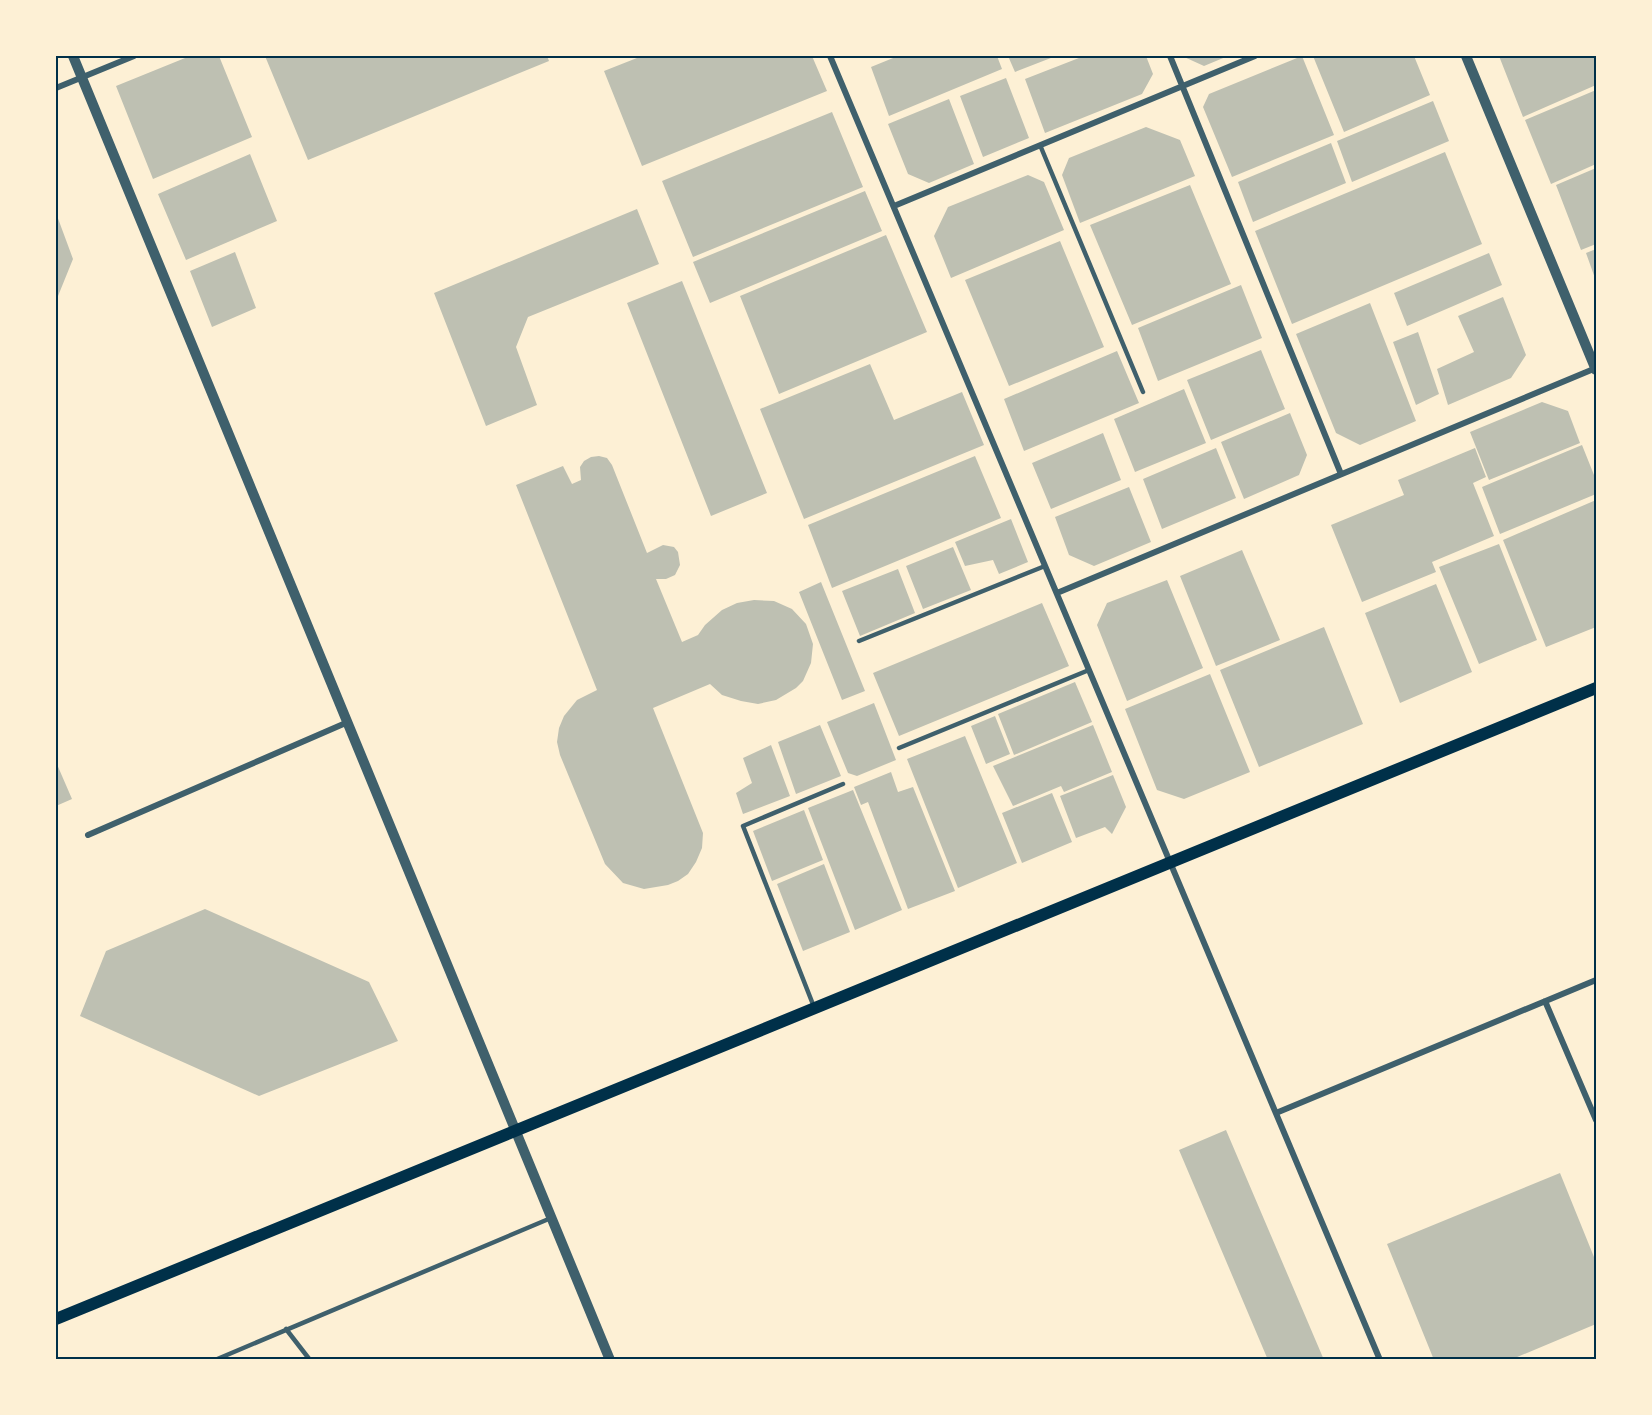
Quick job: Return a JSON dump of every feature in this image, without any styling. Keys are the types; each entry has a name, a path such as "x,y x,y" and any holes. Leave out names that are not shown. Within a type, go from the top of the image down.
{"main road":[{"path":"56,1319 1596,688"}],"street":[{"path":"73,56 610,1359"},
{"path":"56,88 134,56"},
{"path":"831,56 1380,1359"},
{"path":"1170,56 1341,474"},
{"path":"894,206 1255,56"},
{"path":"1057,593 1596,369 1466,56"},
{"path":"88,835 349,722"},
{"path":"1276,1113 1596,980"},
{"path":"1545,1001 1596,1120"}],"lane":[{"path":"1040,145 1143,392"},
{"path":"859,641 1045,566"},
{"path":"899,748 1089,670"},
{"path":"815,1009 742,826 843,784"},
{"path":"215,1359 551,1218"},
{"path":"286,1329 310,1359"}],"building":[{"path":"190,56 219,56 252,137 153,179 116,86"},
{"path":"265,56 547,56 549,61 308,160"},
{"path":"642,56 812,56 827,91 642,166 604,71"},
{"path":"898,56 997,56 1002,69 889,116 871,67"},
{"path":"1008,56 1056,56 1015,72"},
{"path":"1084,56 1146,56 1153,74 1142,94 1045,133 1025,79"},
{"path":"1182,56 1228,56 1204,66"},
{"path":"1302,56 1334,135 1232,177 1203,107 1209,94"},
{"path":"1313,56 1414,56 1430,95 1344,132"},
{"path":"1499,56 1596,56 1596,85 1523,117"},
{"path":"1006,78 1029,138 983,157 960,96"},
{"path":"1596,90 1596,164 1551,184 1525,120"},
{"path":"949,99 974,164 929,183 908,174 888,124"},
{"path":"1433,101 1449,141 1352,182 1337,141"},
{"path":"832,112 863,187 693,257 662,181"},
{"path":"1146,127 1180,140 1195,176 1080,223 1062,175 1069,158"},
{"path":"1331,143 1346,183 1253,222 1238,182"},
{"path":"1445,152 1482,244 1292,324 1255,231"},
{"path":"250,154 277,221 186,260 158,194"},
{"path":"1596,168 1596,244 1581,250 1556,185"},
{"path":"1028,175 1044,182 1064,230 951,278 934,236 948,207"},
{"path":"1190,185 1231,284 1132,325 1090,225"},
{"path":"865,191 882,231 710,303 693,262"},
{"path":"637,209 659,264 528,317 516,347 537,405 486,426 434,293"},
{"path":"56,213 73,259 56,301"},
{"path":"886,235 927,332 779,394 740,296"},
{"path":"1060,241 1104,347 1009,386 965,280"},
{"path":"1596,249 1596,281 1586,253"},
{"path":"235,252 256,308 212,327 190,271"},
{"path":"1489,253 1502,285 1407,326 1394,293"},
{"path":"682,281 767,493 711,516 627,303"},
{"path":"1241,285 1262,338 1158,381 1138,328"},
{"path":"1503,297 1526,355 1511,378 1448,405 1437,369 1474,352 1458,316"},
{"path":"1370,303 1416,421 1360,445 1336,433 1296,334"},
{"path":"1418,332 1439,394 1416,405 1393,342"},
{"path":"1261,350 1285,409 1211,440 1187,380"},
{"path":"1117,351 1139,403 1024,451 1004,399"},
{"path":"870,364 894,420 962,392 984,445 804,519 760,409"},
{"path":"1184,389 1206,443 1135,472 1114,419"},
{"path":"1542,402 1568,411 1580,443 1489,480 1470,432"},
{"path":"1290,413 1307,455 1299,475 1244,499 1221,442"},
{"path":"1103,433 1121,480 1051,509 1032,463"},
{"path":"1582,445 1596,480 1596,494 1500,534 1482,487"},
{"path":"1216,448 1236,498 1162,529 1143,479"},
{"path":"1475,448 1486,477 1473,483 1494,536 1432,562 1436,572 1362,602 1331,525 1404,495 1398,480"},
{"path":"599,456 607,458 612,465 647,553 663,545 674,547 678,552 680,565 675,575 666,579 656,579 682,642 698,635 705,625 722,610 737,603 754,600 774,601 792,609 806,624 813,644 811,663 803,681 776,700 758,704 741,701 722,695 710,684 653,708 703,833 702,848 688,874 668,885 644,889 623,883 605,864 560,755 557,742 564,716 577,700 597,690 516,485 563,466 572,484 581,480 580,467 584,461"},
{"path":"975,456 1001,518 832,588 808,525"},
{"path":"1129,487 1151,542 1094,566 1069,555 1055,517"},
{"path":"1596,500 1596,627 1546,647 1503,540"},
{"path":"1011,519 1028,562 999,574 993,560 965,566 955,542"},
{"path":"1499,544 1537,640 1479,664 1439,567"},
{"path":"953,547 971,590 923,609 906,566"},
{"path":"1242,550 1280,640 1216,666 1180,576"},
{"path":"898,569 915,613 860,636 842,591"},
{"path":"1167,580 1203,668 1127,701 1097,625 1107,603"},
{"path":"821,582 865,691 842,700 799,592"},
{"path":"1436,584 1472,672 1400,703 1365,613"},
{"path":"1042,603 1069,666 899,736 873,673"},
{"path":"1324,627 1363,724 1259,767 1220,670"},
{"path":"1210,674 1250,772 1184,799 1157,790 1125,709"},
{"path":"1075,682 1092,722 1014,755 998,714"},
{"path":"874,703 896,760 857,776 848,773 827,722"},
{"path":"995,716 1010,754 986,764 971,726"},
{"path":"820,725 841,776 796,794 778,742"},
{"path":"1093,725 1112,772 1064,792 1061,786 1013,806 993,766"},
{"path":"965,736 1017,863 958,888 907,759"},
{"path":"771,745 790,796 743,814 736,793 752,783 743,758"},
{"path":"56,762 72,799 56,806"},
{"path":"891,772 898,792 913,787 955,891 908,909 868,802 861,805 854,787"},
{"path":"1113,775 1126,807 1112,834 1105,827 1076,838 1060,796"},
{"path":"853,790 902,910 855,930 808,808"},
{"path":"1052,793 1072,842 1022,863 1002,813"},
{"path":"804,810 823,860 772,881 753,831"},
{"path":"824,864 850,932 803,951 777,884"},
{"path":"205,909 369,982 398,1041 259,1096 80,1016 106,951"},
{"path":"1226,1130 1324,1360 1268,1360 1179,1150"},
{"path":"1560,1173 1596,1262 1596,1324 1510,1360 1434,1360 1387,1244"}]}
